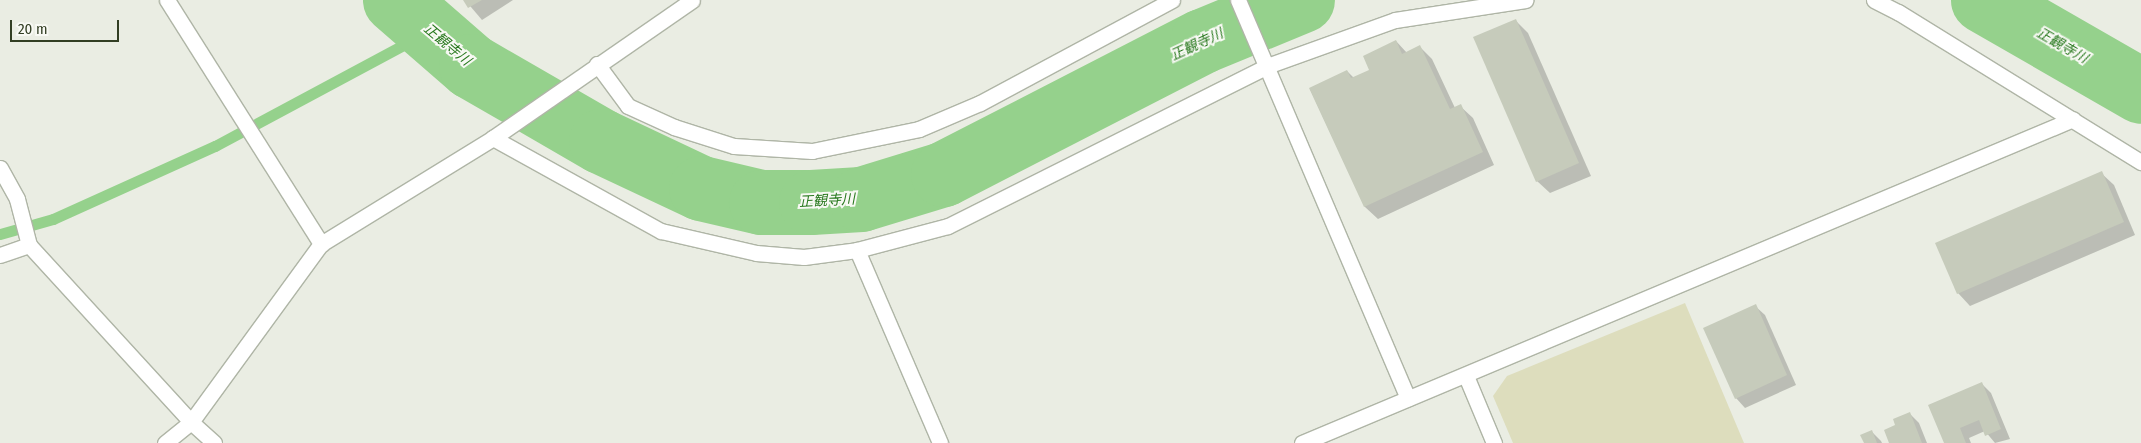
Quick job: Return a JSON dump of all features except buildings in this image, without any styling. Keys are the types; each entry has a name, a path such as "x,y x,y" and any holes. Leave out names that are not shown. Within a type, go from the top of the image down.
{"street":[{"path":"167,0 321,244"},
{"path":"165,443 191,422 321,244 493,138 513,122 692,0"},
{"path":"597,64 628,106 674,127 734,146 812,151 919,129 980,103 1172,0"},
{"path":"1238,0 1408,398"},
{"path":"493,138 661,230 756,253 804,257 857,250 948,226 1264,59 1395,20 1525,0"},
{"path":"1874,0 1898,12 2073,118 2141,162"},
{"path":"1302,443 1408,398 1466,376 2073,118"},
{"path":"0,168 18,203 29,244 191,422 214,443"},
{"path":"0,255 29,244"},
{"path":"857,250 940,443"},
{"path":"1466,376 1494,443"}],"green space":[{"path":"1685,303 1744,443 1513,443 1493,396 1507,376"}],"waterway":[{"name":"正観寺川","path":"395,0 471,66 601,141 701,188 761,202 861,199 943,174 1202,41 1302,0"},
{"name":"正観寺川","path":"1983,0 2141,91"},
{"path":"0,234 53,219 215,146 428,32"}]}
